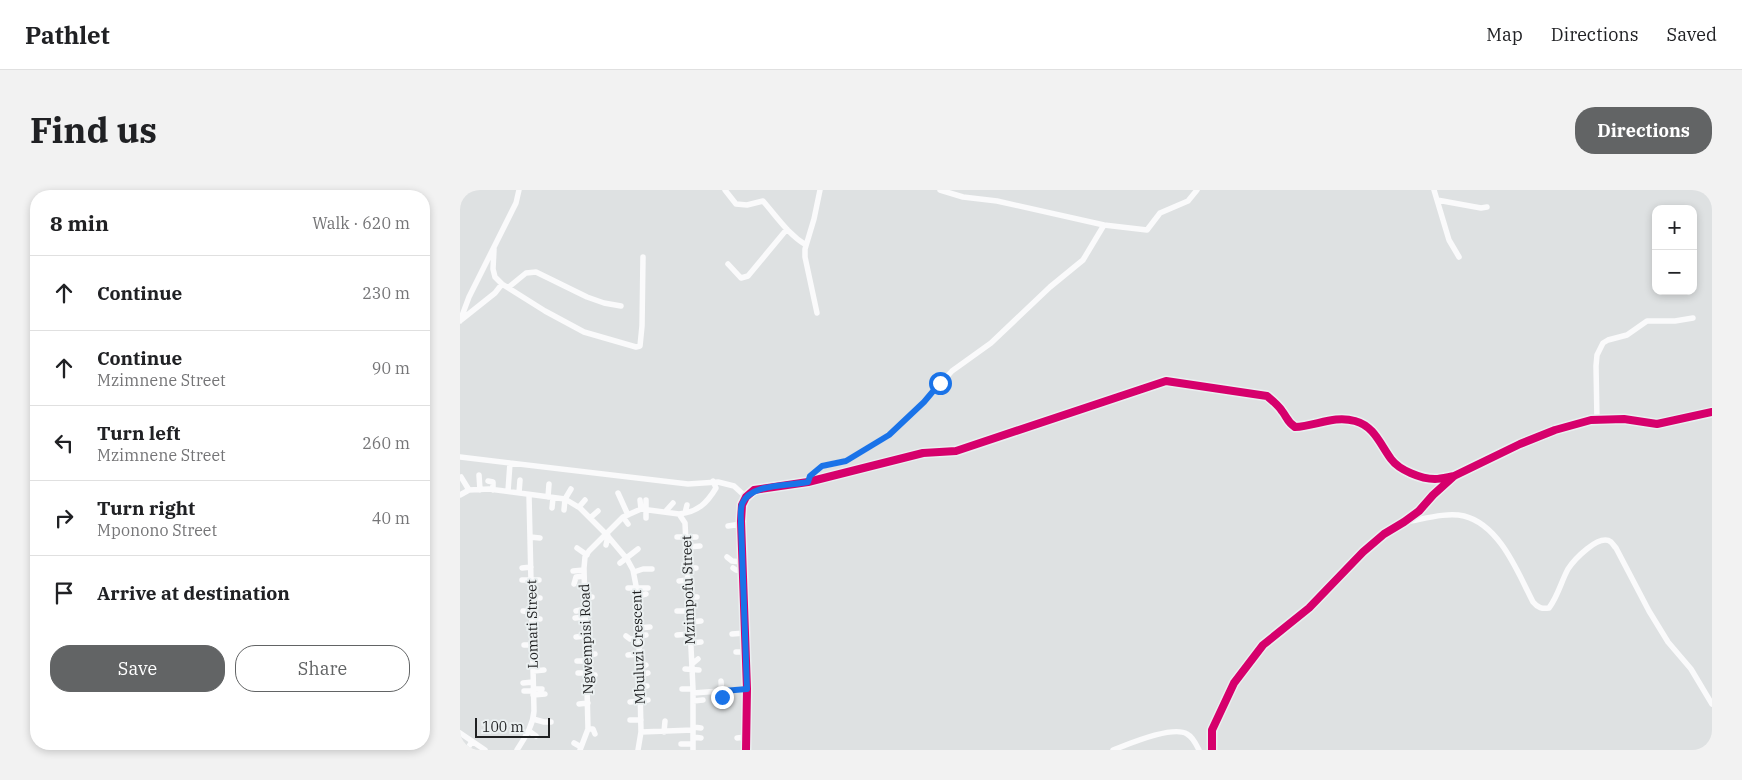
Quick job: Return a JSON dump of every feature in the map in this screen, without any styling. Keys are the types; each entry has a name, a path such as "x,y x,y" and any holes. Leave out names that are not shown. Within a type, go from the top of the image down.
{"street":[{"path":"460,321 469,297 516,203 519,190"},
{"path":"725,190 736,204 747,205 762,201 786,230 806,245"},
{"path":"818,313 805,257 806,245 820,190"},
{"path":"940,190 964,197 997,201 1104,225 1147,230 1160,213 1165,209 1188,201 1197,190"},
{"path":"1434,190 1449,240 1459,257"},
{"path":"1437,200 1481,208 1487,207"},
{"path":"808,482 810,476 822,466 846,461 889,435 924,402 952,371 991,343 1050,287 1083,260 1104,225"},
{"path":"728,264 741,278 748,276 786,230"},
{"path":"494,249 493,269 495,277 502,284 584,332 638,347 640,346 642,326 643,256"},
{"path":"509,287 526,273 536,272 604,304 621,306"},
{"path":"460,321 495,293 502,284"},
{"path":"1597,420 1596,366 1597,355 1603,343 1627,334 1646,321 1675,321 1693,318"},
{"path":"746,750 747,689 741,524 742,505 746,497 754,490 808,482 923,453 956,451 1166,381 1267,396 1278,405 1285,414 1286,420 1295,427 1341,418 1356,421 1369,427 1392,461 1402,468 1422,478 1435,479 1454,476"},
{"path":"1212,750 1212,730 1234,683 1263,645 1309,608 1363,552 1384,534 1419,511 1454,476 1520,444 1555,430 1597,420 1624,419 1657,424 1712,412"},
{"path":"460,457 688,484 713,481 734,486 746,497"},
{"path":"508,491 510,463"},
{"path":"479,475 480,490"},
{"path":"461,478 463,492"},
{"path":"519,493 520,480"},
{"path":"488,481 493,482 493,490"},
{"path":"577,548 587,555 625,516 644,509 665,512 672,516 696,510 711,498 716,488 713,481"},
{"path":"549,484 552,508"},
{"path":"564,510 565,499 571,489"},
{"name":"Mbuluzi Crescent","path":"463,492 480,490 508,491 565,499 579,507 607,535 627,559 634,572 637,592 641,720 638,750"},
{"path":"618,493 628,524"},
{"name":"Lomati Street","path":"517,750 529,731 533,719 531,568 534,545 530,537 529,495"},
{"path":"579,507 585,500"},
{"path":"643,500 646,518"},
{"path":"665,512 673,502"},
{"path":"682,514 687,505"},
{"path":"589,527 598,511"},
{"name":"Mzimpofu Street","path":"682,514 685,523 687,547 693,691 693,744"},
{"path":"1404,522 1441,516 1464,516 1478,522 1500,541 1533,602 1537,607 1544,609 1549,608 1553,603 1568,569 1582,553 1597,542 1606,540 1610,542 1616,548 1668,642 1691,669 1712,704"},
{"path":"728,526 741,524"},
{"path":"606,545 607,535"},
{"path":"530,537 540,538"},
{"path":"677,537 696,537"},
{"path":"687,547 700,546"},
{"path":"620,563 638,549"},
{"name":"Ngwempisi Road","path":"580,749 590,726 586,674 587,653 583,626 585,617 585,557 587,555"},
{"path":"727,558 732,561 742,562"},
{"path":"522,568 531,568"},
{"path":"688,568 696,568"},
{"path":"733,568 743,571"},
{"path":"634,572 643,569 652,570"},
{"path":"573,571 586,575"},
{"path":"574,584 576,578 586,575"},
{"path":"522,580 539,580"},
{"path":"679,582 688,580"},
{"path":"628,588 637,592 647,591"},
{"path":"584,597 592,597"},
{"path":"689,597 697,597"},
{"path":"532,598 540,598"},
{"path":"585,609 576,614 585,617"},
{"path":"523,611 540,619"},
{"path":"677,611 689,611"},
{"path":"690,622 701,621"},
{"path":"638,628 650,627"},
{"path":"732,634 745,633"},
{"path":"678,635 690,634"},
{"path":"626,636 630,639 646,635"},
{"path":"576,637 585,636"},
{"path":"691,643 701,642"},
{"path":"524,645 533,645"},
{"path":"736,652 746,652"},
{"path":"577,661 587,653 595,654"},
{"path":"628,656 639,654"},
{"path":"692,668 698,659"},
{"path":"639,668 646,665"},
{"path":"533,671 544,670"},
{"path":"578,673 595,675"},
{"path":"639,675 648,673"},
{"path":"721,681 723,694"},
{"path":"523,683 533,689 543,691"},
{"path":"639,687 647,686"},
{"path":"579,689 587,688"},
{"path":"524,691 533,689"},
{"path":"682,689 723,694 747,689"},
{"path":"630,702 648,700"},
{"path":"693,701 703,700"},
{"path":"579,704 588,703"},
{"path":"533,719 551,722"},
{"path":"630,720 641,720"},
{"path":"664,732 665,721"},
{"path":"590,726 595,734"},
{"path":"641,732 656,735 664,732 701,728"},
{"path":"529,731 536,736"},
{"path":"1113,750 1154,736 1186,732 1199,750"},
{"path":"460,734 485,750"},
{"path":"737,738 746,737"},
{"path":"681,744 693,744 701,738"},
{"path":"468,748 472,742"},
{"path":"574,743 580,749"}],"cycle path":[{"path":"746,750 747,689 741,521 742,505 746,497 754,490 808,482 923,453 956,451 1166,381 1267,396 1279,407 1295,427 1340,419 1362,423 1372,431 1391,459 1405,470 1429,479 1454,476"},
{"path":"1212,750 1212,730 1234,683 1263,645 1309,608 1363,552 1384,534 1419,511 1454,476 1520,444 1555,430 1591,420 1624,419 1657,424 1712,412"}],"route":[{"path":"722,697 723,691 747,689 741,524 742,505 746,497 754,490 808,482 810,476 822,466 846,461 889,435 924,402 940,383"}]}
